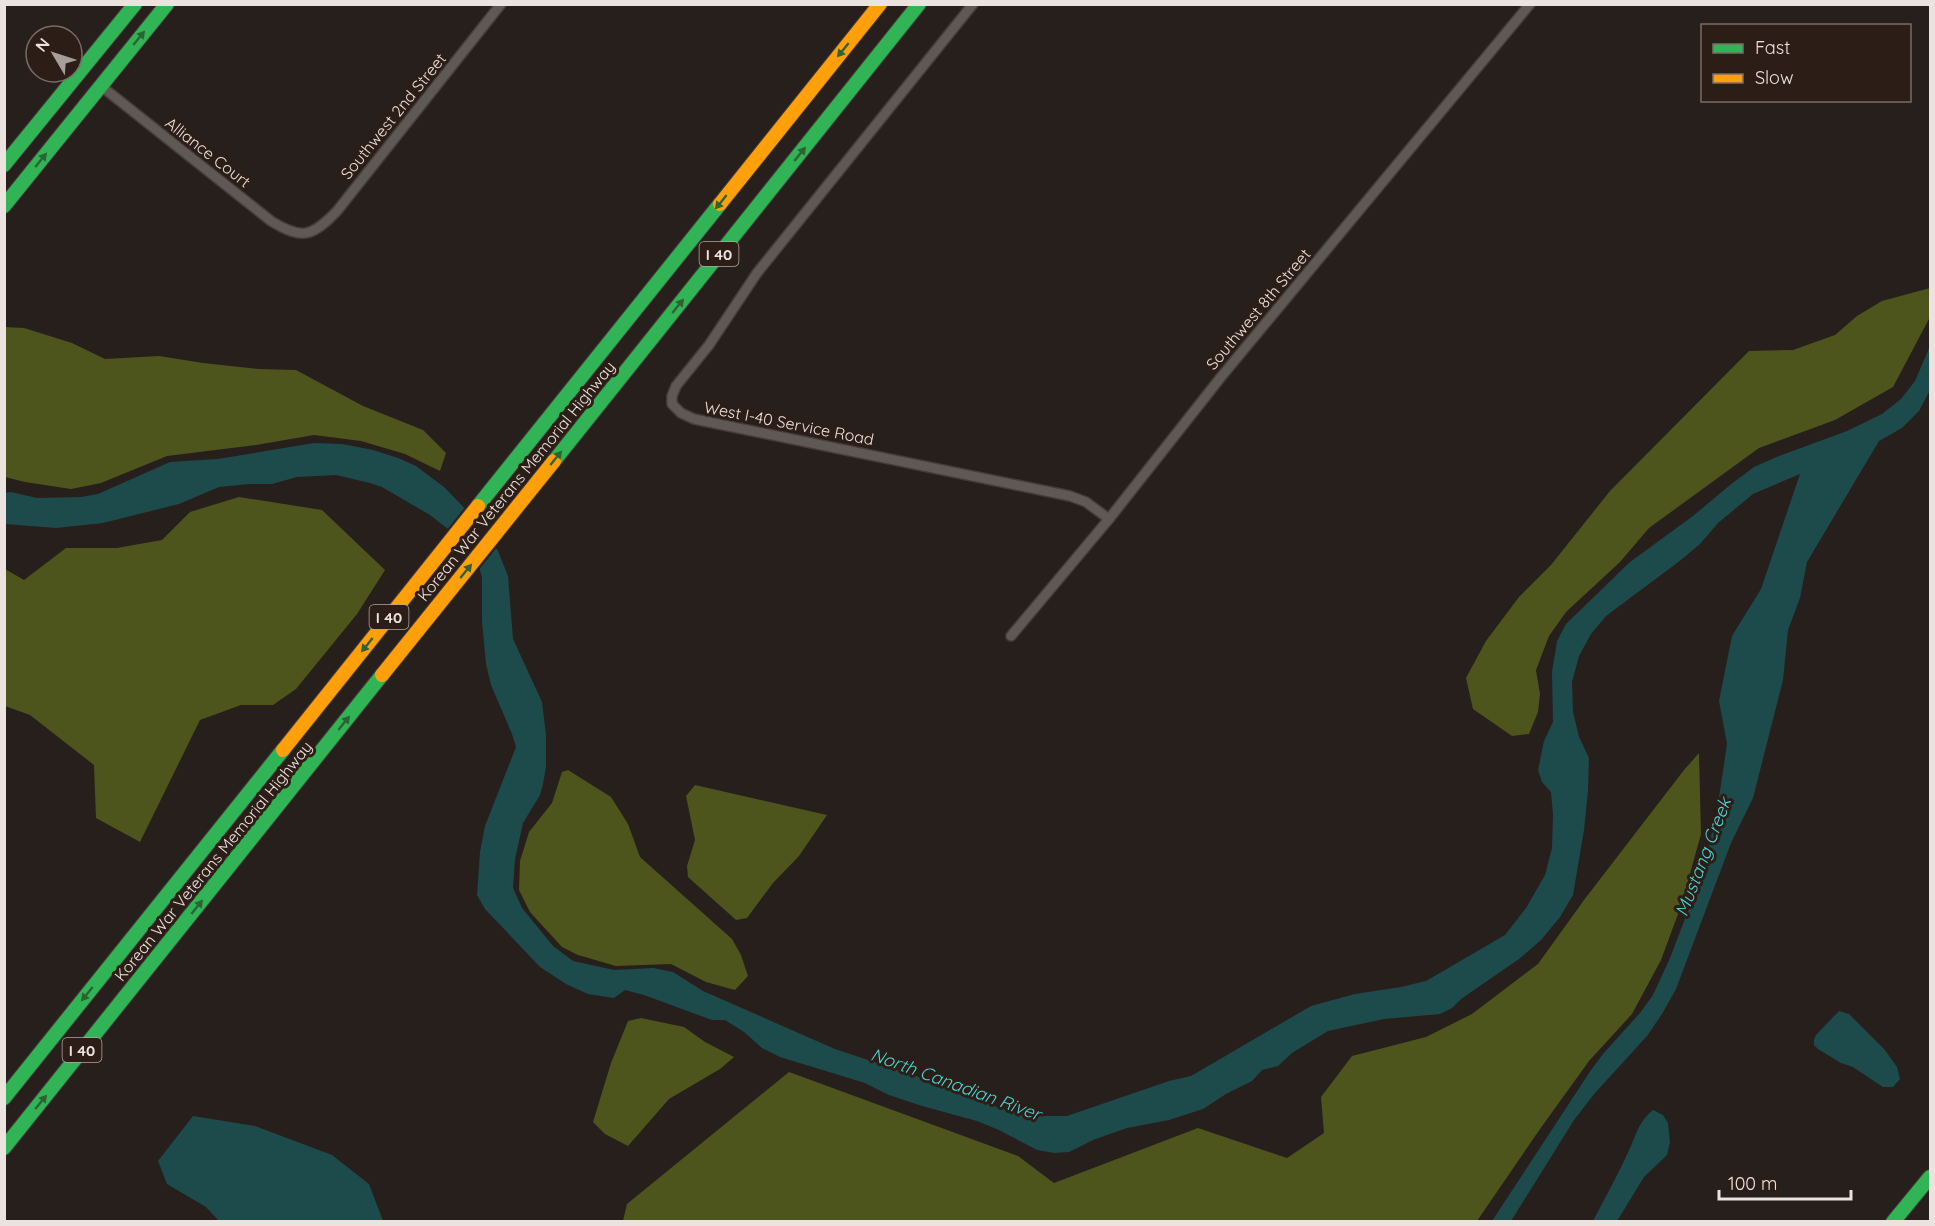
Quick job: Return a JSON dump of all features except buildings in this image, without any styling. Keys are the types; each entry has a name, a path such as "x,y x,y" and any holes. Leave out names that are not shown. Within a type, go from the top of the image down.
{"main road":[{"path":"4,165 135,4"},
{"path":"4,206 167,4"},
{"name":"Korean War Veterans Memorial Highway","path":"4,1098 880,4"},
{"name":"Korean War Veterans Memorial Highway","path":"4,1148 919,4"},
{"path":"93,56 112,72"},
{"path":"1893,1221 1930,1177"}],"street":[{"name":"Southwest 2nd Street","path":"300,234 311,233 320,228 337,211 501,4"},
{"name":"West I-40 Service Road","path":"973,4 757,273 709,345 676,386 672,404 681,413 694,419 1070,496 1086,502 1109,519"},
{"name":"Southwest 8th Street","path":"1011,636 1530,4"},
{"name":"Alliance Court","path":"101,86 271,221 287,231 300,234"}],"green space":[{"path":"1930,288 1930,317 1893,387 1835,420 1759,448 1649,528 1620,562 1566,612 1549,636 1536,670 1540,694 1538,712 1529,734 1512,736 1473,709 1466,678 1486,641 1519,597 1551,565 1610,491 1749,351 1793,350 1835,335 1857,316 1882,301"},
{"path":"4,327 24,328 72,343 105,359 159,356 258,369 296,370 363,406 423,430 446,453 440,471 405,454 361,441 314,435 167,456 101,483 71,489 5,477"},
{"path":"239,497 322,510 385,570 357,614 296,689 273,705 241,705 200,720 140,842 96,818 94,765 30,715 5,706 5,569 24,580 66,548 117,548 162,540 190,512"},
{"path":"1699,753 1701,834 1681,906 1661,960 1632,1014 1589,1061 1477,1221 623,1221 627,1204 789,1072 1018,1156 1054,1183 1198,1128 1287,1158 1324,1133 1321,1097 1352,1056 1426,1037 1472,1014 1538,964 1584,900"},
{"path":"568,770 611,797 628,824 640,857 732,939 741,955 748,976 735,990 706,982 671,964 616,966 578,955 562,947 530,912 519,890 520,861 529,832 552,803 562,772"},
{"path":"695,785 827,815 799,856 773,883 747,918 736,920 688,877 687,866 695,840 686,796"},
{"path":"641,1018 684,1027 705,1042 734,1057 720,1069 669,1099 628,1146 605,1134 593,1122 611,1063 628,1021"}],"water":[{"path":"1930,346 1930,390 1919,411 1902,428 1879,441 1807,562 1800,598 1788,630 1783,680 1753,798 1731,843 1676,989 1647,1036 1595,1093 1574,1120 1511,1221 1492,1221 1591,1070 1653,995 1670,958 1698,885 1716,818 1727,744 1719,701 1732,636 1761,589 1800,474 1753,494 1718,523 1700,544 1681,560 1606,616 1591,634 1579,656 1572,682 1573,712 1579,737 1589,758 1584,830 1573,895 1560,917 1541,940 1519,959 1461,999 1452,1008 1440,1014 1384,1019 1328,1031 1292,1053 1278,1066 1262,1070 1252,1081 1203,1109 1169,1120 1127,1128 1093,1140 1069,1152 1054,1153 1037,1150 977,1121 922,1106 889,1095 865,1083 780,1057 762,1048 744,1032 725,1020 712,1020 625,990 614,998 588,994 566,984 540,967 485,909 477,895 480,852 485,826 516,747 491,685 486,664 482,621 482,577 478,564 462,540 430,515 382,487 336,475 297,477 272,484 219,487 179,504 103,523 56,528 5,524 5,493 11,492 37,498 81,497 98,494 170,462 218,459 314,443 342,444 373,450 416,466 444,487 476,520 498,551 508,576 513,639 542,702 546,735 546,767 543,784 540,795 523,823 515,859 513,888 522,908 553,946 573,961 614,970 653,968 673,972 703,991 835,1049 931,1081 999,1108 1030,1116 1067,1116 1169,1081 1191,1076 1311,1006 1355,994 1426,981 1505,935 1526,908 1545,875 1552,848 1551,792 1542,782 1538,770 1544,741 1553,722 1552,672 1557,641 1566,624 1630,562 1754,467 1847,431 1882,414 1901,399 1915,381"},
{"path":"1839,1011 1849,1014 1884,1049 1897,1067 1900,1079 1893,1087 1883,1087 1814,1045 1816,1035"},
{"path":"1653,1110 1663,1115 1668,1123 1670,1142 1667,1155 1644,1177 1617,1221 1593,1221 1639,1126"},
{"path":"193,1116 255,1126 332,1155 369,1184 383,1221 219,1221 206,1207 167,1184 158,1161"}],"pier":[{"path":"466,506 479,518 498,546 477,572 468,551 446,531"}],"traffic: fast":[{"path":"4,165 135,4"},
{"path":"4,206 167,4"},
{"path":"554,461 919,4"},
{"path":"478,506 720,204"},
{"path":"4,1148 382,675"},
{"path":"4,1098 283,750"},
{"path":"1893,1222 1930,1177"}],"traffic: slow":[{"path":"720,204 880,4"},
{"path":"382,675 554,461"},
{"path":"283,750 478,506"}],"water label":[{"name":"Mustang Creek","path":"1703,857"},
{"name":"North Canadian River","path":"956,1084"}]}
